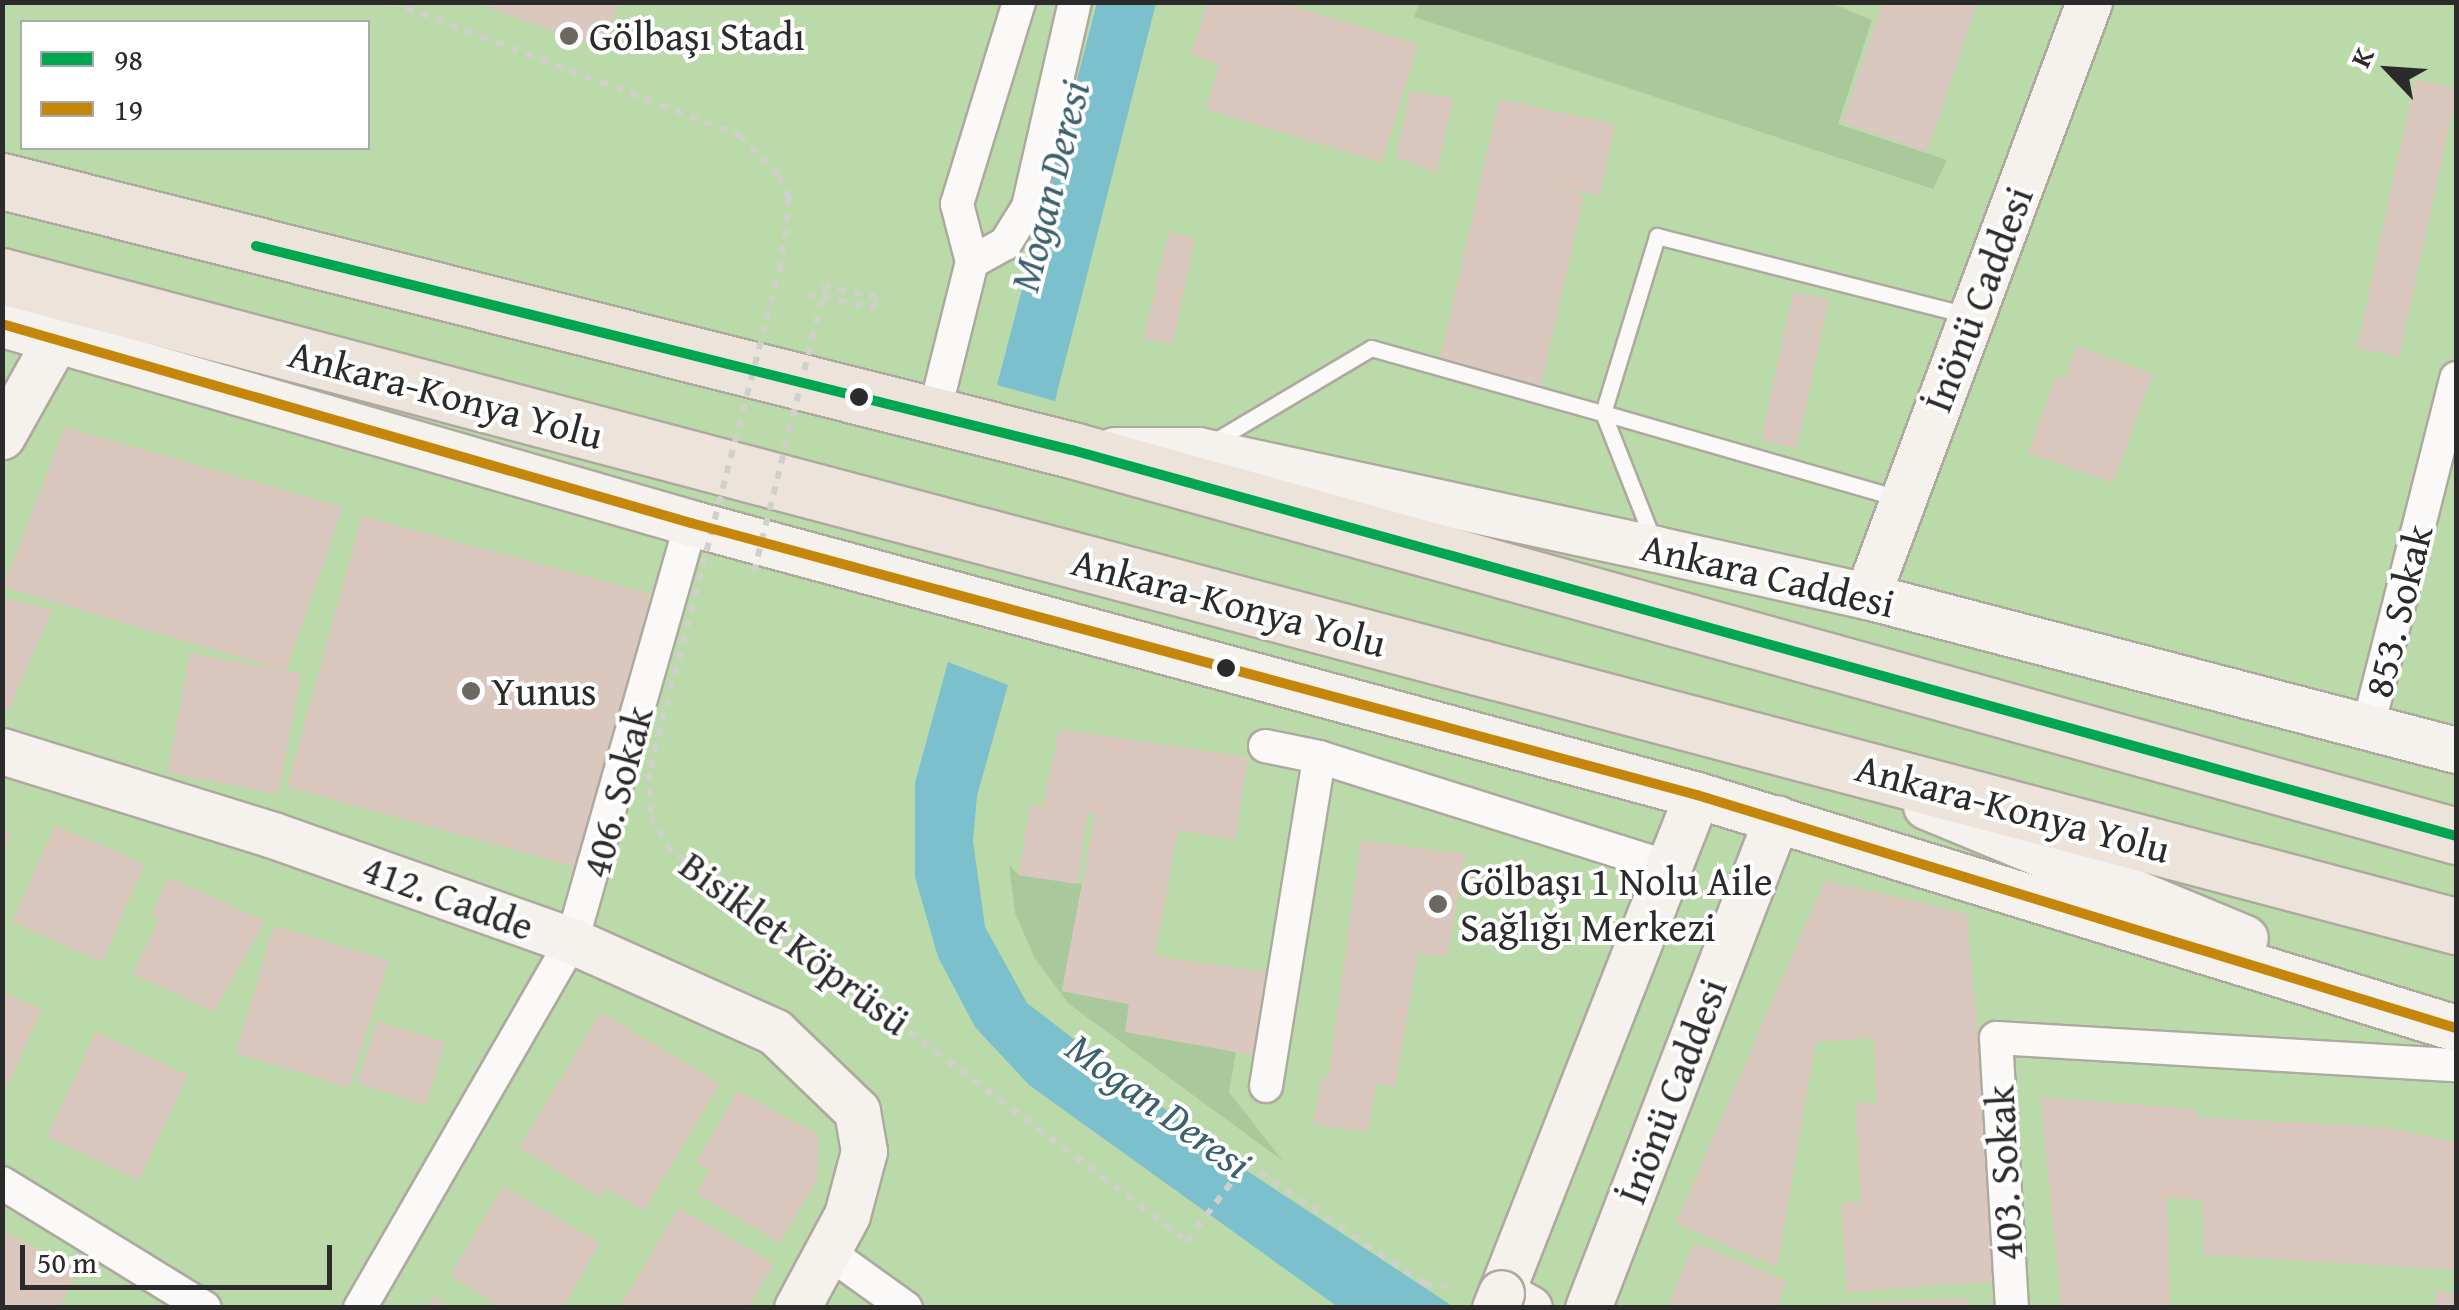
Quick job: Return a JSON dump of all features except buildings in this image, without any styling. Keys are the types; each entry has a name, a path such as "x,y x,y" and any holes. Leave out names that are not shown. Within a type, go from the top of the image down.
{"highway":[{"path":"2,155 153,220"},
{"path":"2,181 1072,450 2456,836"},
{"name":"Ankara-Konya Yolu","path":"2,276 2456,926"}],"street":[{"path":"934,414 972,262 957,204 1019,2"},
{"path":"972,262 1005,244 1028,206 1075,2"},
{"name":"İnönü Caddesi","path":"1867,596 2089,2"},
{"path":"2,324 691,523 1698,794 2456,1027"},
{"path":"2,436 57,338"},
{"name":"853. Sokak","path":"2368,727 2456,378"},
{"name":"Ankara Caddesi","path":"1072,450 1198,450 1656,549 1867,596 2456,750"},
{"name":"406. Sokak","path":"360,1308 572,942 691,523"},
{"path":"1265,746 1319,757 1668,867"},
{"name":"412. Cadde","path":"2,751 273,834 572,942 775,1032 858,1111 864,1151 848,1214 828,1252"},
{"path":"1794,752 2456,1027"},
{"path":"1266,1086 1319,757"},
{"path":"1508,1303 1698,794"},
{"name":"İnönü Caddesi","path":"1588,1308 1777,818"},
{"name":"403. Sokak","path":"2012,1308 1996,1038 2456,1065"},
{"path":"2,1183 205,1308"},
{"path":"797,1308 828,1252 906,1308"}],"lane":[{"path":"1656,549 1603,413 1657,236 1970,316"},
{"path":"1198,450 1370,348 1902,499"}],"path":[{"name":"Bisiklet Köprüsü","path":"392,2 739,135 780,176 789,198 781,264 649,773 651,816 692,868 1187,1241 1246,1163 1426,1284 1450,1288"},
{"path":"754,572 828,276"},
{"path":"807,294 874,308 876,297 826,286"}],"green space":[{"path":"3,3 2456,3 2456,1307 3,1308"},
{"path":"1419,3 1831,3 1872,20 1838,124 1947,160 1933,189 1414,17"},
{"path":"1009,865 1019,875 1082,884 1062,991 1129,1004 1126,1032 1236,1052 1229,1092 1283,1161 1069,1004 1035,959 1015,913"}],"water":[{"path":"1097,3 1156,3 1055,401 997,385"},
{"name":"Mogan Deresi","path":"948,662 1008,685 977,796 973,841 985,927 1027,1003 1235,1163 1454,1307 1338,1307 1029,1085 975,1027 938,957 915,877 915,783"}],"transit line":[{"name":"98","path":"256,246 1072,450 2456,836"},
{"name":"19","path":"2,324 691,523 1697,795 2456,1028"}],"place":[{"name":"Gölbaşı Stadı","path":"569,36"},
{"name":"Yunus","path":"471,691"},
{"name":"Gölbaşı 1 Nolu Aile Sağlığı Merkezi","path":"1438,904"}]}
